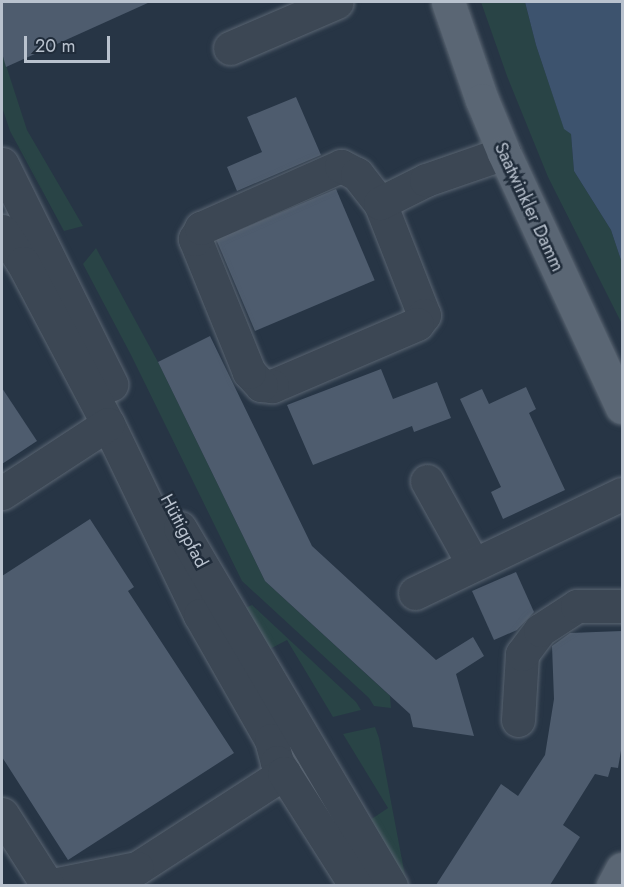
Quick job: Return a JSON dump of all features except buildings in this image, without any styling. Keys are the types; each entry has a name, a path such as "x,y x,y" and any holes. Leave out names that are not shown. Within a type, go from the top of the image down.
{"main road":[{"name":"Saatwinkler Damm","path":"448,2 482,100 504,153 622,407"},
{"path":"613,885 622,869"}],"street":[{"path":"230,48 337,2"},
{"path":"380,202 426,180 504,153"},
{"name":"Hüttigpfad","path":"2,164 178,525 391,885"},
{"path":"341,166 357,174 380,202 424,315 417,324 272,386 261,386 249,372 195,239 201,228 341,166"},
{"path":"2,231 23,263 108,424 200,615 271,740 278,762 356,885"},
{"path":"2,493 108,424"},
{"path":"427,481 473,564"},
{"path":"415,593 622,494"},
{"path":"518,720 522,654 540,630 577,606 622,606"},
{"path":"2,814 48,885 134,877 284,773"}],"green space":[{"path":"481,2 525,2 536,45 564,128 571,134 574,171 611,230 622,263 622,324 548,177 507,76"},
{"path":"2,53 27,130 83,226 64,231 10,131 2,107"},
{"path":"96,248 158,362 265,581 390,696 391,708 374,706 369,698 242,581 131,355 83,264"},
{"path":"252,605 356,702 361,710 333,717 287,640 268,650 243,609"},
{"path":"375,727 406,881 370,820 388,808 343,734"}],"water":[{"path":"525,2 622,2 622,263 611,230 574,171 571,134 564,129 536,45"}]}
